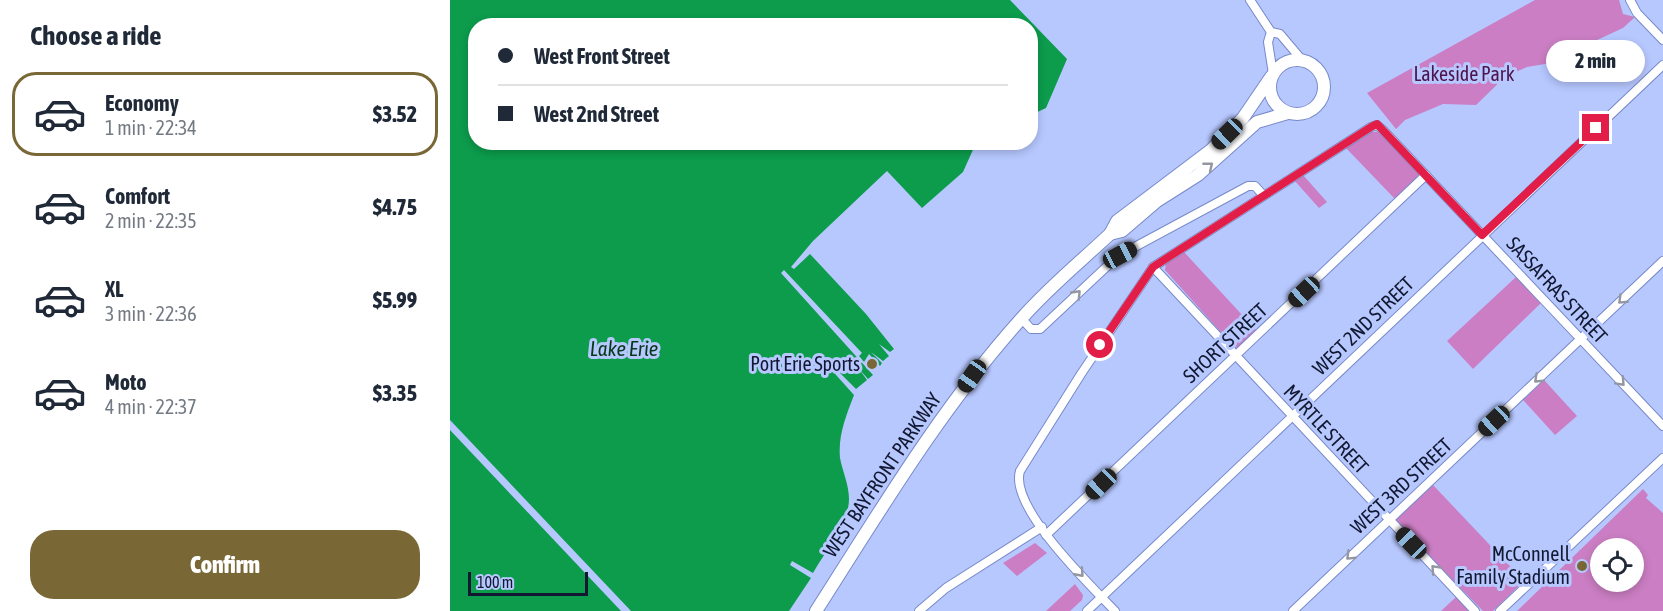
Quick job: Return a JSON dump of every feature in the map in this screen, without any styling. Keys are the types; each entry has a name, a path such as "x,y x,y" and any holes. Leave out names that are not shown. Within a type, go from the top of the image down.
{"highway":[{"path":"1302,60 1320,73 1323,94 1310,111 1288,113 1276,105 1269,92 1272,75 1287,61 1302,60"},
{"name":"WEST BAYFRONT PARKWAY","path":"816,611 926,441 972,376 1021,318 1110,234 1117,221 1210,150 1242,118 1272,75"},
{"name":"WEST BAYFRONT PARKWAY","path":"1110,234 1122,231 1157,201 1198,175 1257,122 1288,113"}],"street":[{"path":"1250,0 1271,32 1280,34 1302,60"},
{"path":"1630,0 1637,13 1663,40"},
{"path":"1271,32 1268,42 1272,75"},
{"name":"WEST 2ND STREET","path":"1087,611 1663,65"},
{"name":"SASSAFRAS STREET","path":"1263,195 1377,124 1663,426"},
{"name":"SHORT STREET","path":"919,611 946,588 1044,531 1235,356 1426,175"},
{"path":"1021,318 1030,329 1040,329 1120,255 1248,186 1257,188 1263,195 1153,267 1081,374 1020,471 1017,481 1025,503 1044,531 1115,611"},
{"name":"WEST 3RD STREET","path":"1293,611 1663,261"},
{"name":"MYRTLE STREET","path":"1153,267 1475,611"},
{"path":"1500,611 1663,458"}],"green space":[{"name":"Lakeside Park","path":"1535,0 1619,0 1623,14 1635,17 1623,28 1545,64 1527,67 1506,76 1476,105 1443,104 1405,120 1396,129 1367,93"},
{"path":"1372,132 1378,132 1418,173 1419,177 1395,199 1346,148"},
{"path":"1303,175 1327,202 1319,208 1294,180"},
{"path":"1184,252 1256,330 1238,347 1235,348 1165,270 1166,263"},
{"path":"1516,277 1541,303 1473,369 1447,341"},
{"path":"1544,380 1577,416 1555,435 1523,400"},
{"path":"1433,485 1524,581 1493,611 1483,611 1394,520"},
{"name":"McConnell Family Stadium","path":"1643,489 1648,495 1646,498 1663,513 1663,611 1517,611 1590,540 1590,592 1644,592 1644,538 1592,538"},
{"path":"1035,543 1047,553 1017,576 1003,563"},
{"path":"1075,584 1083,595 1082,600 1070,611 1046,611"},
{"path":"1456,597 1469,611 1441,611"}],"water":[{"name":"Lake Erie","path":"450,0 1010,0 1027,18 468,18 468,150 973,150 963,172 922,208 887,171 813,241 791,267 794,269 810,254 866,314 894,349 890,352 879,344 889,356 883,361 871,352 882,363 880,366 869,354 864,362 859,356 862,353 784,270 781,273 873,375 868,379 859,369 867,380 856,389 832,365 828,366 854,395 840,441 840,458 849,502 837,533 813,573 792,561 790,565 811,578 789,611 631,611 450,420"},
{"name":"Lake Erie","path":"1038,29 1067,59 1046,108 1038,112"},
{"path":"450,430 621,611 450,611"}],"place":[{"name":"Port Erie Sports","path":"872,364"},
{"name":"McConnell Family Stadium","path":"1582,566"}],"route":[{"path":"1100,345 1153,267 1377,124 1482,235 1596,128"}]}
